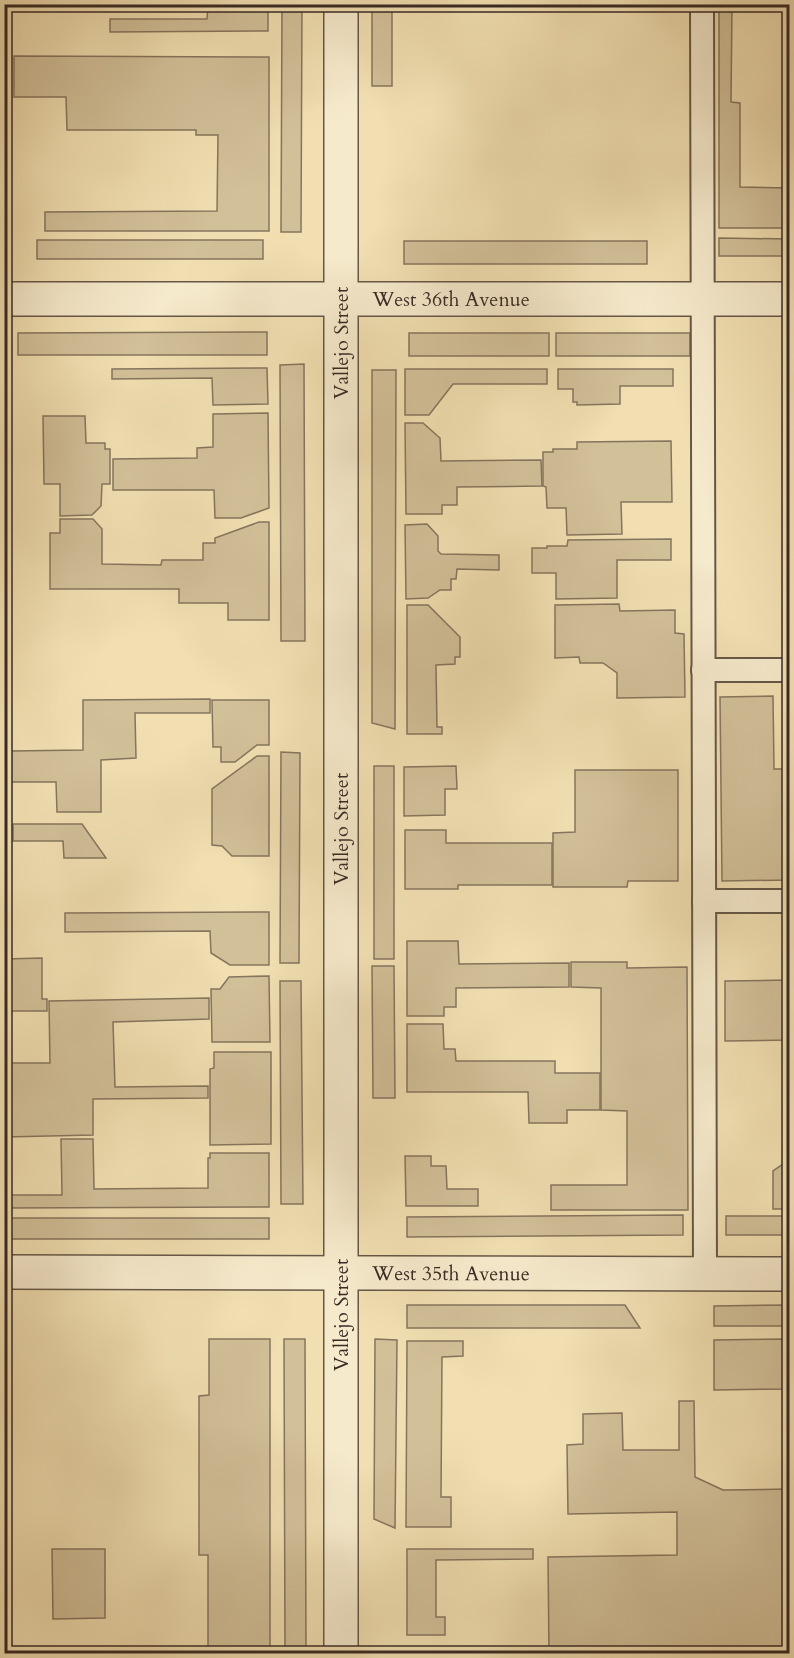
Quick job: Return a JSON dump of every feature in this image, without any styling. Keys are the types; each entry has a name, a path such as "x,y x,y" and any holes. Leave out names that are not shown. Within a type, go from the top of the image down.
{"street":[{"name":"Vallejo Street","path":"341,4 341,1653"},
{"name":"West 36th Avenue","path":"4,298 789,298"},
{"name":"West 35th Avenue","path":"4,1272 789,1274"}],"lane":[{"path":"702,4 705,1274"},
{"path":"703,670 789,670"},
{"path":"704,901 789,901"}],"shaded area":[{"path":"208,5 268,5 268,31 110,32 110,19 207,19"},
{"path":"282,5 302,5 301,232 281,232"},
{"path":"372,5 392,5 392,86 372,86"},
{"path":"719,5 732,5 731,102 740,103 740,187 789,188 789,228 719,228"},
{"path":"14,56 269,57 269,231 45,231 45,212 217,211 218,135 196,135 196,130 67,130 66,97 14,97"},
{"path":"719,238 789,239 789,256 719,256"},
{"path":"37,240 263,240 263,259 37,259"},
{"path":"404,241 647,241 647,264 404,264"},
{"path":"267,332 267,355 18,355 18,333"},
{"path":"409,333 549,333 549,356 409,356"},
{"path":"556,333 690,333 690,356 556,356"},
{"path":"304,364 305,641 281,641 280,365"},
{"path":"267,368 268,404 213,405 212,378 112,379 112,369"},
{"path":"405,369 547,369 547,384 453,384 429,415 405,415"},
{"path":"558,369 673,369 673,386 620,386 620,404 577,405 577,402 573,402 573,389 558,389"},
{"path":"372,370 396,370 395,729 372,723"},
{"path":"268,413 269,508 241,518 215,518 214,490 113,490 113,459 197,458 197,448 213,447 213,414"},
{"path":"43,416 85,416 86,443 105,443 105,449 110,449 110,484 102,484 101,506 92,515 60,516 60,484 44,484"},
{"path":"405,423 423,423 440,438 441,461 541,460 542,486 457,487 457,505 442,505 442,514 406,514"},
{"path":"671,441 672,502 621,502 622,534 567,535 566,508 547,508 546,487 543,486 543,452 553,452 553,449 577,449 577,442"},
{"path":"60,519 93,519 102,529 102,564 161,565 162,560 203,560 203,543 215,543 215,538 259,522 269,522 269,620 228,620 228,603 179,603 179,589 50,589 50,533 60,533"},
{"path":"427,524 438,536 438,551 441,554 499,555 499,570 457,569 456,579 451,579 451,590 440,590 428,598 406,599 405,525"},
{"path":"671,539 671,560 617,560 617,598 556,599 556,573 532,573 532,548 567,546 568,540"},
{"path":"619,604 620,611 675,610 675,633 684,634 685,697 617,698 617,673 603,663 580,663 579,657 555,658 555,605"},
{"path":"407,605 428,605 460,637 460,657 455,657 455,664 436,665 437,727 442,727 442,734 407,734"},
{"path":"773,696 774,769 789,769 789,880 722,881 720,697"},
{"path":"210,699 210,713 135,713 136,758 101,760 101,812 57,812 56,782 11,782 11,751 83,750 83,700"},
{"path":"212,700 269,700 269,745 257,745 235,762 221,762 221,747 213,747"},
{"path":"281,752 300,753 299,963 280,963"},
{"path":"257,756 269,756 269,856 232,856 222,846 212,845 212,789"},
{"path":"374,766 394,766 394,959 374,959"},
{"path":"456,766 457,789 445,789 445,815 404,816 404,767"},
{"path":"575,770 678,770 678,881 628,881 627,887 553,887 553,833 575,832"},
{"path":"13,824 82,824 106,858 64,858 63,841 13,841"},
{"path":"405,830 446,830 446,843 552,843 552,885 458,885 458,889 405,889"},
{"path":"269,912 269,965 230,965 211,953 210,931 65,932 65,913"},
{"path":"407,941 458,941 459,964 569,963 569,987 456,988 456,1007 444,1007 444,1016 407,1016"},
{"path":"42,958 42,999 47,999 47,1011 5,1011 5,959"},
{"path":"571,962 627,962 627,968 687,967 688,1210 551,1210 551,1185 627,1185 627,1111 601,1110 601,988 571,987"},
{"path":"372,966 394,966 395,1098 373,1098"},
{"path":"269,976 270,1042 212,1042 211,989 220,989 229,977"},
{"path":"789,980 789,1040 725,1041 725,981"},
{"path":"280,981 301,981 303,1204 281,1204"},
{"path":"209,998 209,1019 113,1022 115,1087 208,1086 208,1098 93,1099 93,1135 5,1137 5,1063 50,1063 49,1001"},
{"path":"407,1024 443,1024 444,1049 455,1049 456,1061 555,1061 555,1073 600,1073 600,1110 567,1110 567,1123 529,1123 528,1092 407,1092"},
{"path":"214,1052 271,1052 271,1144 210,1145 210,1069 214,1068"},
{"path":"61,1139 93,1139 94,1189 208,1188 210,1153 269,1153 269,1207 5,1208 5,1195 62,1195"},
{"path":"783,1152 789,1152 789,1209 773,1209 773,1171 783,1164"},
{"path":"405,1156 431,1156 431,1166 446,1166 447,1189 478,1189 478,1206 406,1206"},
{"path":"683,1215 683,1235 407,1237 407,1217"},
{"path":"726,1216 789,1216 789,1235 726,1235"},
{"path":"5,1218 269,1218 269,1239 5,1239"},
{"path":"407,1305 625,1305 640,1328 407,1328"},
{"path":"789,1305 789,1326 714,1326 714,1306"},
{"path":"209,1339 270,1339 270,1653 208,1653 208,1555 199,1555 199,1396 209,1395"},
{"path":"284,1339 305,1339 306,1653 285,1653"},
{"path":"375,1339 397,1340 395,1528 374,1519"},
{"path":"789,1339 789,1389 714,1390 714,1340"},
{"path":"407,1341 463,1341 463,1356 442,1357 441,1497 451,1497 451,1527 406,1527"},
{"path":"679,1401 694,1401 695,1477 723,1490 789,1489 789,1653 549,1653 548,1557 677,1555 677,1512 568,1514 567,1445 583,1444 583,1414 622,1413 623,1450 679,1450"},
{"path":"52,1549 105,1549 105,1618 53,1619"},
{"path":"407,1549 533,1549 533,1559 436,1560 436,1617 445,1617 445,1635 407,1635"}]}
